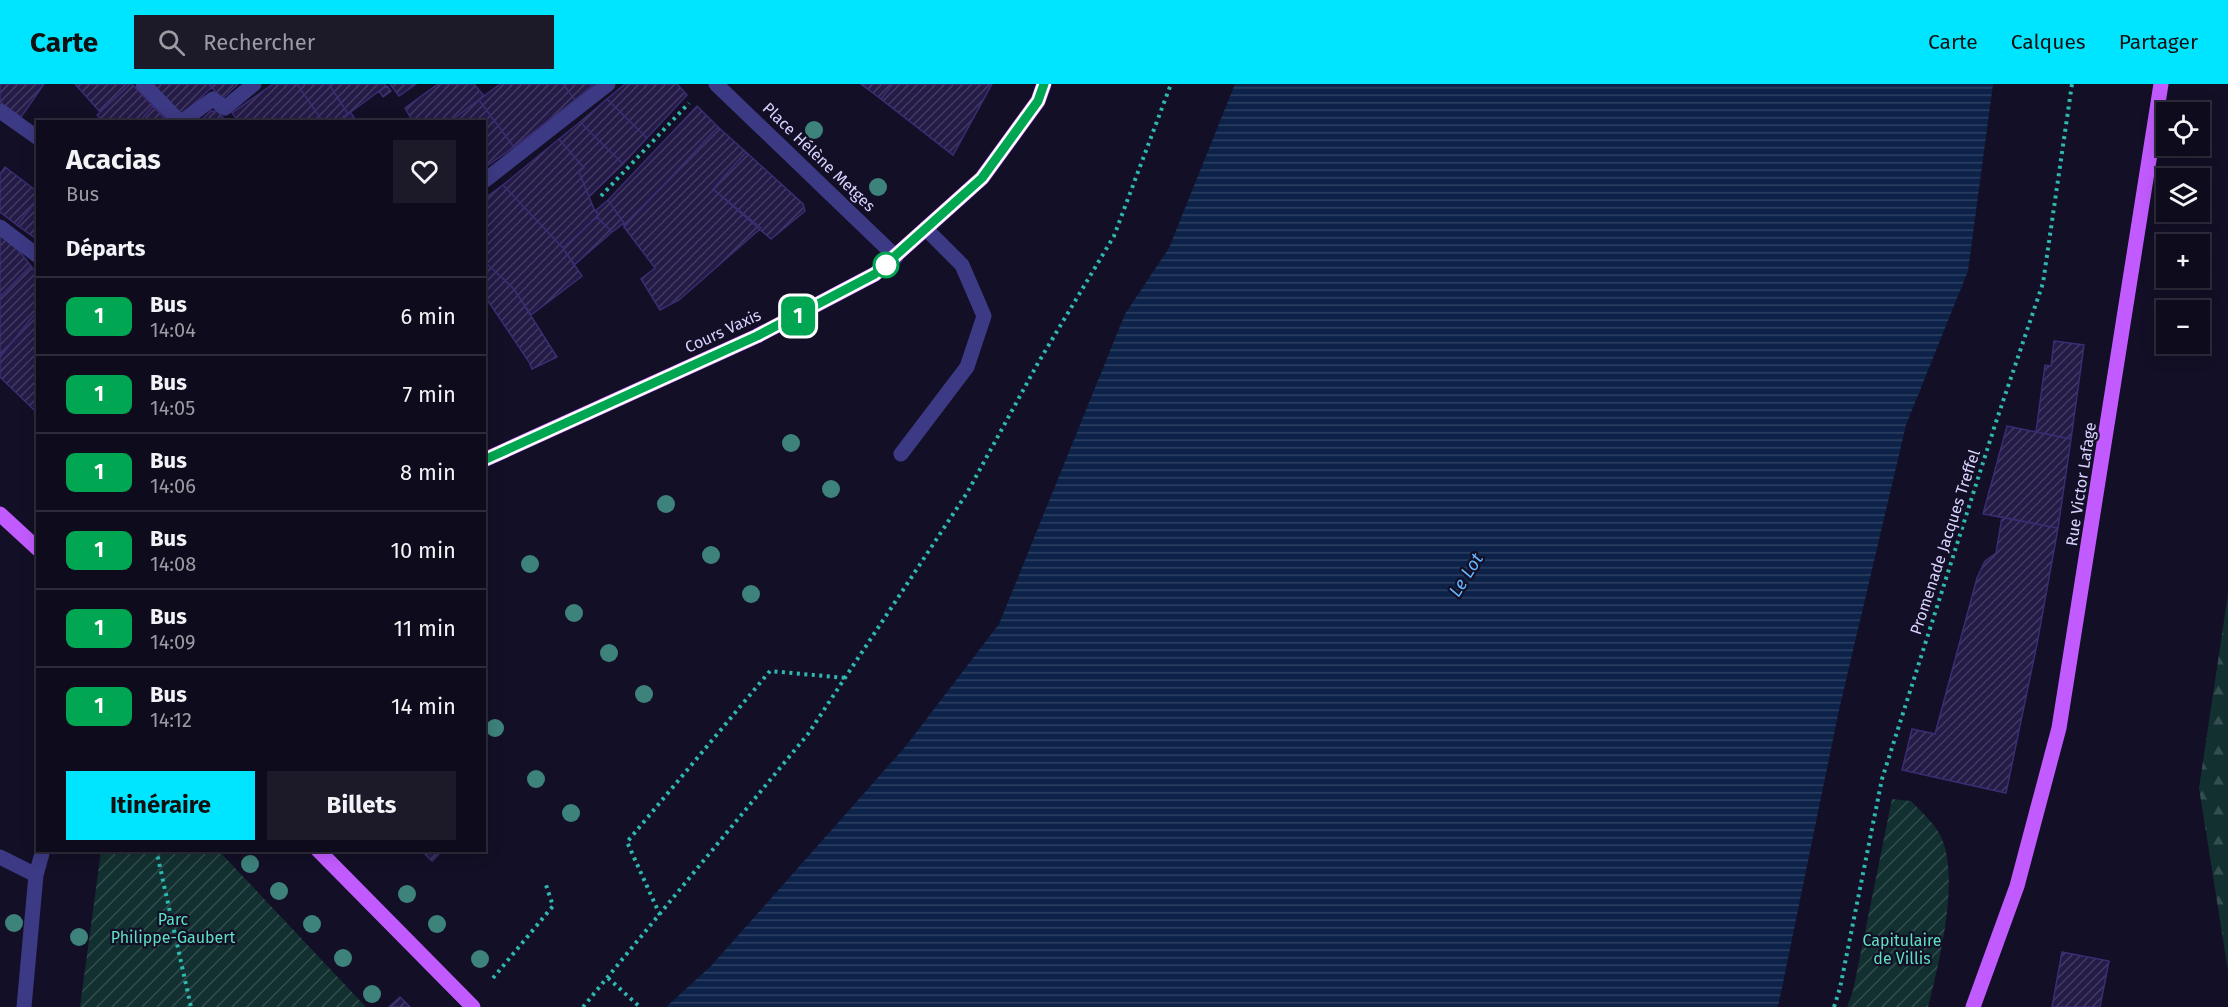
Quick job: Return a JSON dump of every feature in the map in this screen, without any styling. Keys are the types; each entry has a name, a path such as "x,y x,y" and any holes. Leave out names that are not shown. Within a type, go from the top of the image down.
{"main road":[{"name":"Cours Vaxis","path":"486,459 783,323 875,274 982,178 1038,101 1044,84"},
{"name":"Rue Victor Lafage","path":"1973,1007 2017,886 2059,728 2162,84"},
{"path":"0,514 36,547"},
{"path":"320,852 473,1007"}],"street":[{"path":"143,84 179,120"},
{"path":"184,120 213,99 225,108 254,84"},
{"path":"486,179 608,84"},
{"name":"Place Hélène Metges","path":"716,84 896,257"},
{"path":"0,111 36,137"},
{"path":"0,227 36,254"},
{"path":"901,454 967,367 984,316 962,265 926,229"},
{"path":"24,1007 36,875 42,852"},
{"path":"0,857 36,875"}],"path":[{"path":"583,1007 808,734 967,493 1038,363 1114,236 1172,84"},
{"name":"Promenade Jacques Treffel","path":"1833,1007 1840,988 1882,779 2043,283 2072,84"},
{"path":"601,196 692,99"},
{"path":"660,915 627,842 770,671 846,678"},
{"path":"154,852 158,858 191,1007"},
{"path":"489,982 553,906 546,885"},
{"path":"608,978 640,1007"}],"green space":[{"path":"2228,594 2228,971 2199,788"},
{"name":"Capitulaire de Villis","path":"1892,799 1911,801 1939,833 1946,850 1949,894 1938,967 1928,1007 1847,1007 1853,991"},
{"name":"Parc Philippe-Gaubert","path":"101,852 220,852 366,1007 80,1007"}],"water":[{"name":"Le Lot","path":"1235,84 1993,84 1968,271 1906,425 1839,710 1778,1007 666,1007 711,966 905,747 999,624 1125,314 1169,248"}],"building":[{"path":"0,84 44,84 21,117 0,102"},
{"path":"75,84 130,84 100,112"},
{"path":"130,84 153,106 141,120 102,120 97,115"},
{"path":"153,84 209,84 212,87 182,115"},
{"path":"209,84 238,84 222,99"},
{"path":"273,84 297,84 322,120 237,120 232,113"},
{"path":"297,84 329,84 348,114 340,120 322,120"},
{"path":"329,84 384,84 386,86 348,114"},
{"path":"390,84 416,84 399,96"},
{"path":"438,84 474,84 484,96 452,120 446,118 444,120 412,120 405,108"},
{"path":"500,84 563,84 575,100 514,147 479,100"},
{"path":"563,84 594,84 575,100"},
{"path":"625,84 677,84 687,95 647,138 607,99"},
{"path":"861,84 893,84 881,99"},
{"path":"893,84 992,84 953,155 881,99"},
{"path":"387,86 391,91 383,97 379,91"},
{"path":"607,99 647,138 623,164 580,122"},
{"path":"479,100 514,147 486,167 486,120 452,120"},
{"path":"153,106 166,120 141,120"},
{"path":"697,106 718,127 624,227 624,223 608,200"},
{"path":"211,111 217,111 225,120 201,120"},
{"path":"350,112 354,117 345,120 343,117"},
{"path":"580,122 623,164 589,197 579,172 584,168 559,139"},
{"path":"718,127 746,152 713,189 761,228 679,300 660,310 641,279 655,268 624,227"},
{"path":"559,139 584,168 579,172 594,209 599,215 563,248 503,185"},
{"path":"746,152 803,204 805,211 771,239 713,189"},
{"path":"5,167 36,190 36,201 17,225 0,212 0,174"},
{"path":"503,185 563,248 582,276 531,315 514,289 486,263 486,198"},
{"path":"608,200 624,223 612,232 597,217 599,215 595,211"},
{"path":"36,201 36,239 17,225"},
{"path":"597,217 612,232 574,265 563,248"},
{"path":"0,235 20,252 31,266 0,297"},
{"path":"486,263 514,289 557,357 532,369 486,298"},
{"path":"31,266 36,272 36,312 0,357 0,297"},
{"path":"36,312 36,408 34,410 0,377 0,357"},
{"path":"2054,341 2084,345 2071,439 2036,432 2045,365 2051,366"},
{"path":"2007,426 2071,439 2058,528 1983,514"},
{"path":"2002,517 2058,528 2006,793 1902,770 1912,729 1935,734 1977,578 1985,561 1996,553"},
{"path":"423,852 441,852 432,861"},
{"path":"2062,952 2109,961 2100,1007 2052,1007"},
{"path":"400,997 410,1007 389,1007"}],"bus line":[{"name":"1","path":"486,459 757,336 875,274 982,178 1038,101 1044,84"}]}
